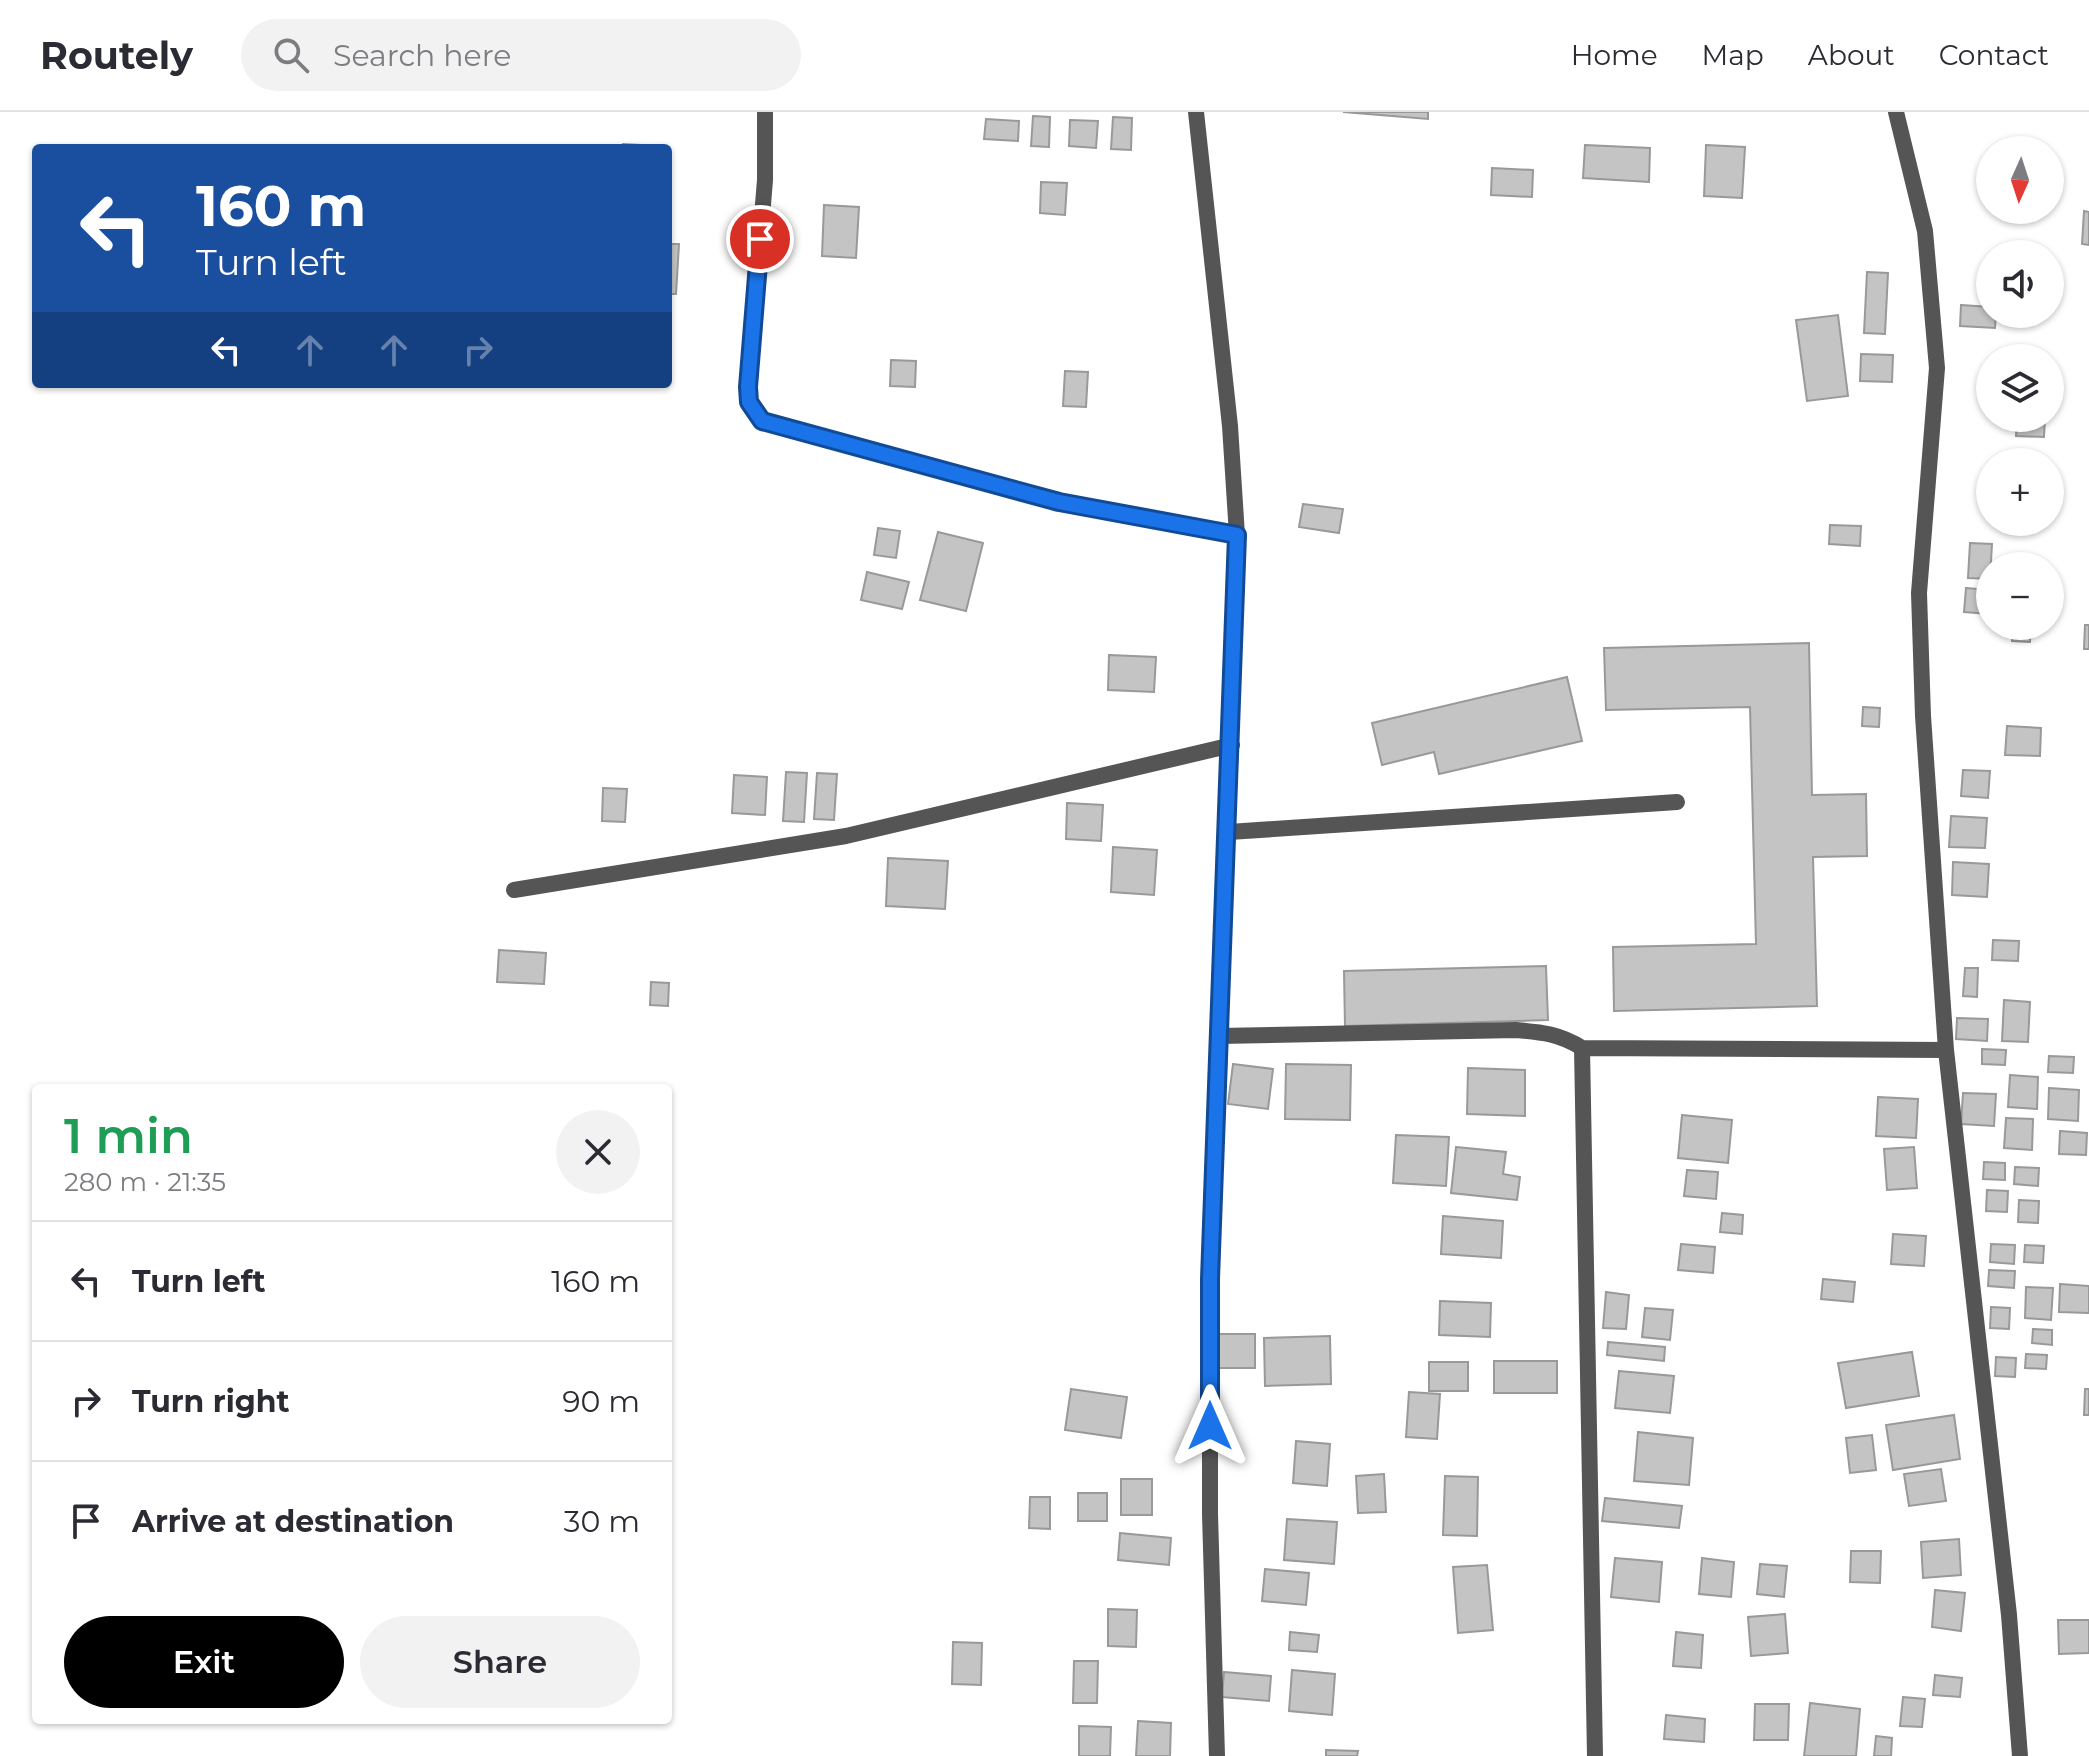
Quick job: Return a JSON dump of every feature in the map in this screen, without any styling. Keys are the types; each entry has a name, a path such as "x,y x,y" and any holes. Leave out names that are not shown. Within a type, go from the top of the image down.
{"street":[{"path":"765,112 765,180 748,387 749,402 762,421 1059,502 1237,535"},
{"path":"1196,112 1230,426 1237,535 1229,832 1210,1279 1210,1514 1217,1756"},
{"path":"1896,112 1925,231 1937,368 1919,593 1923,716 1946,1050 2007,1600 2020,1756"},
{"path":"514,890 846,836 1232,745"},
{"path":"1229,832 1677,802"},
{"path":"1219,1036 1516,1030 1545,1032 1566,1038 1582,1048 1946,1050"},
{"path":"1582,1048 1595,1756"}],"building":[{"path":"1343,112 1428,112 1428,119"},
{"path":"1033,116 1050,117 1049,147 1031,146"},
{"path":"1113,117 1132,118 1131,150 1111,149"},
{"path":"986,119 1019,121 1018,141 984,139"},
{"path":"1070,120 1098,121 1096,148 1069,146"},
{"path":"1585,145 1650,148 1649,182 1583,178"},
{"path":"1706,145 1745,147 1742,198 1704,196"},
{"path":"1492,168 1533,170 1532,197 1491,195"},
{"path":"1041,182 1067,183 1065,215 1040,213"},
{"path":"824,205 859,207 856,258 822,256"},
{"path":"2084,211 2089,212 2089,245 2082,244"},
{"path":"672,244 679,244 676,294 672,294"},
{"path":"1867,272 1888,273 1885,334 1864,333"},
{"path":"1961,305 1976,306 1976,327 1960,326"},
{"path":"1838,315 1848,396 1807,401 1796,320"},
{"path":"1861,354 1893,355 1892,382 1860,381"},
{"path":"891,360 916,361 915,387 890,386"},
{"path":"1065,371 1088,372 1086,407 1063,406"},
{"path":"2016,432 2044,432 2044,437 2016,436"},
{"path":"1303,504 1343,509 1339,533 1299,527"},
{"path":"1830,525 1861,526 1860,546 1829,544"},
{"path":"878,528 900,531 896,558 874,555"},
{"path":"938,532 983,543 966,611 920,600"},
{"path":"1970,543 1992,544 1992,552 1976,552 1976,578 1968,578"},
{"path":"867,572 909,582 902,609 861,600"},
{"path":"1966,588 1976,589 1976,613 1964,612"},
{"path":"2085,625 2089,625 2089,649 2084,649"},
{"path":"1809,643 1812,795 1866,794 1867,856 1813,857 1817,1006 1614,1011 1613,947 1756,944 1750,707 1606,710 1604,648"},
{"path":"1109,655 1156,657 1154,692 1108,690"},
{"path":"1567,677 1582,741 1439,774 1434,752 1382,765 1372,723"},
{"path":"1863,707 1880,708 1879,727 1862,726"},
{"path":"2007,726 2041,728 2040,756 2005,755"},
{"path":"1963,770 1990,771 1988,798 1961,796"},
{"path":"786,772 807,773 804,822 783,821"},
{"path":"817,773 837,774 834,820 814,819"},
{"path":"734,775 767,777 765,815 732,813"},
{"path":"603,788 627,789 625,822 602,821"},
{"path":"1067,803 1103,805 1101,841 1066,839"},
{"path":"1951,816 1987,818 1985,848 1949,847"},
{"path":"1113,847 1157,850 1154,895 1111,892"},
{"path":"888,858 948,861 945,909 886,906"},
{"path":"1953,862 1989,864 1987,897 1952,895"},
{"path":"1993,940 2019,941 2018,961 1992,960"},
{"path":"499,950 546,953 544,984 497,982"},
{"path":"1546,966 1548,1020 1345,1026 1344,971"},
{"path":"1965,968 1978,968 1977,997 1963,996"},
{"path":"651,982 669,983 668,1006 650,1005"},
{"path":"2004,1000 2030,1002 2028,1042 2002,1041"},
{"path":"1957,1018 1988,1019 1987,1041 1956,1039"},
{"path":"1982,1049 2006,1050 2005,1065 1982,1064"},
{"path":"2049,1056 2074,1057 2073,1073 2048,1072"},
{"path":"1233,1064 1273,1069 1268,1109 1228,1104"},
{"path":"1286,1064 1351,1065 1350,1120 1285,1119"},
{"path":"1468,1068 1525,1070 1525,1116 1467,1114"},
{"path":"2010,1075 2038,1077 2037,1109 2008,1107"},
{"path":"2049,1088 2079,1090 2078,1121 2048,1119"},
{"path":"1963,1093 1996,1094 1994,1126 1961,1124"},
{"path":"1878,1097 1918,1099 1916,1138 1876,1136"},
{"path":"1682,1115 1732,1120 1728,1163 1678,1158"},
{"path":"2006,1118 2033,1119 2032,1150 2004,1148"},
{"path":"2060,1131 2087,1133 2086,1155 2059,1154"},
{"path":"1396,1135 1449,1137 1446,1186 1393,1183"},
{"path":"1456,1147 1506,1152 1503,1174 1520,1177 1517,1200 1451,1193"},
{"path":"1914,1147 1917,1188 1887,1190 1884,1149"},
{"path":"1984,1162 2005,1163 2005,1180 1983,1179"},
{"path":"2015,1167 2039,1168 2038,1186 2014,1184"},
{"path":"1687,1170 1718,1172 1716,1199 1684,1196"},
{"path":"1987,1190 2008,1191 2007,1212 1986,1211"},
{"path":"2019,1200 2039,1201 2038,1223 2018,1222"},
{"path":"1722,1213 1743,1215 1742,1234 1720,1232"},
{"path":"1443,1216 1503,1221 1501,1258 1441,1254"},
{"path":"1893,1234 1926,1236 1924,1266 1891,1264"},
{"path":"1681,1244 1715,1247 1713,1273 1678,1270"},
{"path":"1991,1244 2015,1245 2014,1264 1990,1262"},
{"path":"2025,1245 2044,1246 2043,1263 2024,1262"},
{"path":"1989,1270 2015,1271 2014,1288 1988,1286"},
{"path":"1823,1279 1855,1282 1853,1302 1821,1299"},
{"path":"2060,1284 2089,1286 2089,1313 2059,1312"},
{"path":"2026,1287 2053,1288 2051,1320 2025,1318"},
{"path":"1606,1292 1629,1295 1626,1329 1603,1328"},
{"path":"1440,1301 1491,1303 1490,1337 1439,1335"},
{"path":"1991,1307 2010,1308 2009,1329 1990,1328"},
{"path":"1645,1308 1673,1310 1670,1340 1642,1337"},
{"path":"2033,1329 2052,1330 2052,1345 2032,1343"},
{"path":"1215,1334 1255,1334 1255,1368 1214,1368"},
{"path":"1330,1336 1331,1384 1265,1386 1264,1338"},
{"path":"1608,1342 1665,1347 1664,1361 1607,1355"},
{"path":"1912,1352 1919,1396 1846,1408 1838,1363"},
{"path":"2026,1354 2047,1355 2046,1369 2025,1368"},
{"path":"1996,1357 2016,1358 2015,1377 1995,1376"},
{"path":"1494,1361 1557,1361 1557,1393 1494,1393"},
{"path":"1429,1362 1468,1362 1468,1391 1429,1391"},
{"path":"1619,1371 1674,1376 1670,1413 1615,1408"},
{"path":"1071,1389 1127,1397 1121,1438 1065,1430"},
{"path":"2085,1389 2089,1389 2089,1415 2084,1415"},
{"path":"1409,1392 1440,1394 1437,1439 1406,1437"},
{"path":"1954,1415 1960,1459 1893,1470 1886,1425"},
{"path":"1638,1432 1693,1438 1689,1485 1634,1481"},
{"path":"1872,1435 1876,1470 1850,1473 1846,1438"},
{"path":"1296,1441 1330,1444 1327,1486 1293,1483"},
{"path":"1941,1469 1946,1501 1909,1506 1904,1474"},
{"path":"1384,1474 1386,1512 1358,1513 1356,1476"},
{"path":"1445,1476 1478,1477 1477,1536 1443,1535"},
{"path":"1121,1479 1152,1479 1152,1515 1121,1515"},
{"path":"1078,1493 1107,1493 1107,1521 1078,1521"},
{"path":"1030,1497 1050,1497 1050,1529 1029,1528"},
{"path":"1605,1498 1682,1506 1679,1528 1602,1521"},
{"path":"1287,1519 1337,1522 1334,1564 1284,1560"},
{"path":"1120,1533 1171,1538 1169,1565 1118,1560"},
{"path":"1959,1539 1961,1575 1923,1578 1921,1542"},
{"path":"1851,1551 1881,1551 1880,1583 1850,1582"},
{"path":"1615,1558 1662,1562 1659,1602 1611,1597"},
{"path":"1702,1558 1734,1562 1731,1597 1699,1594"},
{"path":"1760,1564 1787,1566 1784,1597 1757,1594"},
{"path":"1487,1565 1493,1630 1458,1633 1453,1567"},
{"path":"1265,1569 1309,1573 1306,1605 1262,1601"},
{"path":"1935,1590 1965,1593 1961,1631 1932,1627"},
{"path":"1108,1609 1137,1610 1136,1647 1108,1646"},
{"path":"1785,1614 1788,1653 1751,1656 1748,1617"},
{"path":"2058,1620 2089,1620 2089,1653 2059,1654"},
{"path":"1290,1632 1319,1635 1317,1652 1289,1650"},
{"path":"1676,1632 1703,1635 1701,1668 1673,1666"},
{"path":"953,1642 982,1643 981,1685 952,1684"},
{"path":"1074,1661 1098,1661 1097,1703 1073,1703"},
{"path":"1292,1670 1335,1674 1332,1715 1289,1711"},
{"path":"1224,1672 1271,1676 1269,1701 1222,1697"},
{"path":"1935,1675 1962,1678 1960,1697 1933,1695"},
{"path":"1903,1697 1925,1699 1922,1727 1900,1726"},
{"path":"1810,1703 1860,1709 1856,1756 1804,1756"},
{"path":"1755,1704 1789,1704 1788,1740 1754,1740"},
{"path":"1666,1715 1705,1719 1704,1742 1664,1739"},
{"path":"1138,1721 1171,1723 1170,1756 1136,1756"},
{"path":"1079,1726 1111,1727 1110,1756 1079,1756"},
{"path":"1876,1736 1892,1738 1891,1756 1874,1756"},
{"path":"1326,1750 1358,1751 1357,1756 1326,1756"}],"route":[{"path":"760,239 748,387 749,402 762,421 1059,502 1237,535 1229,832 1210,1279 1210,1426"}]}
